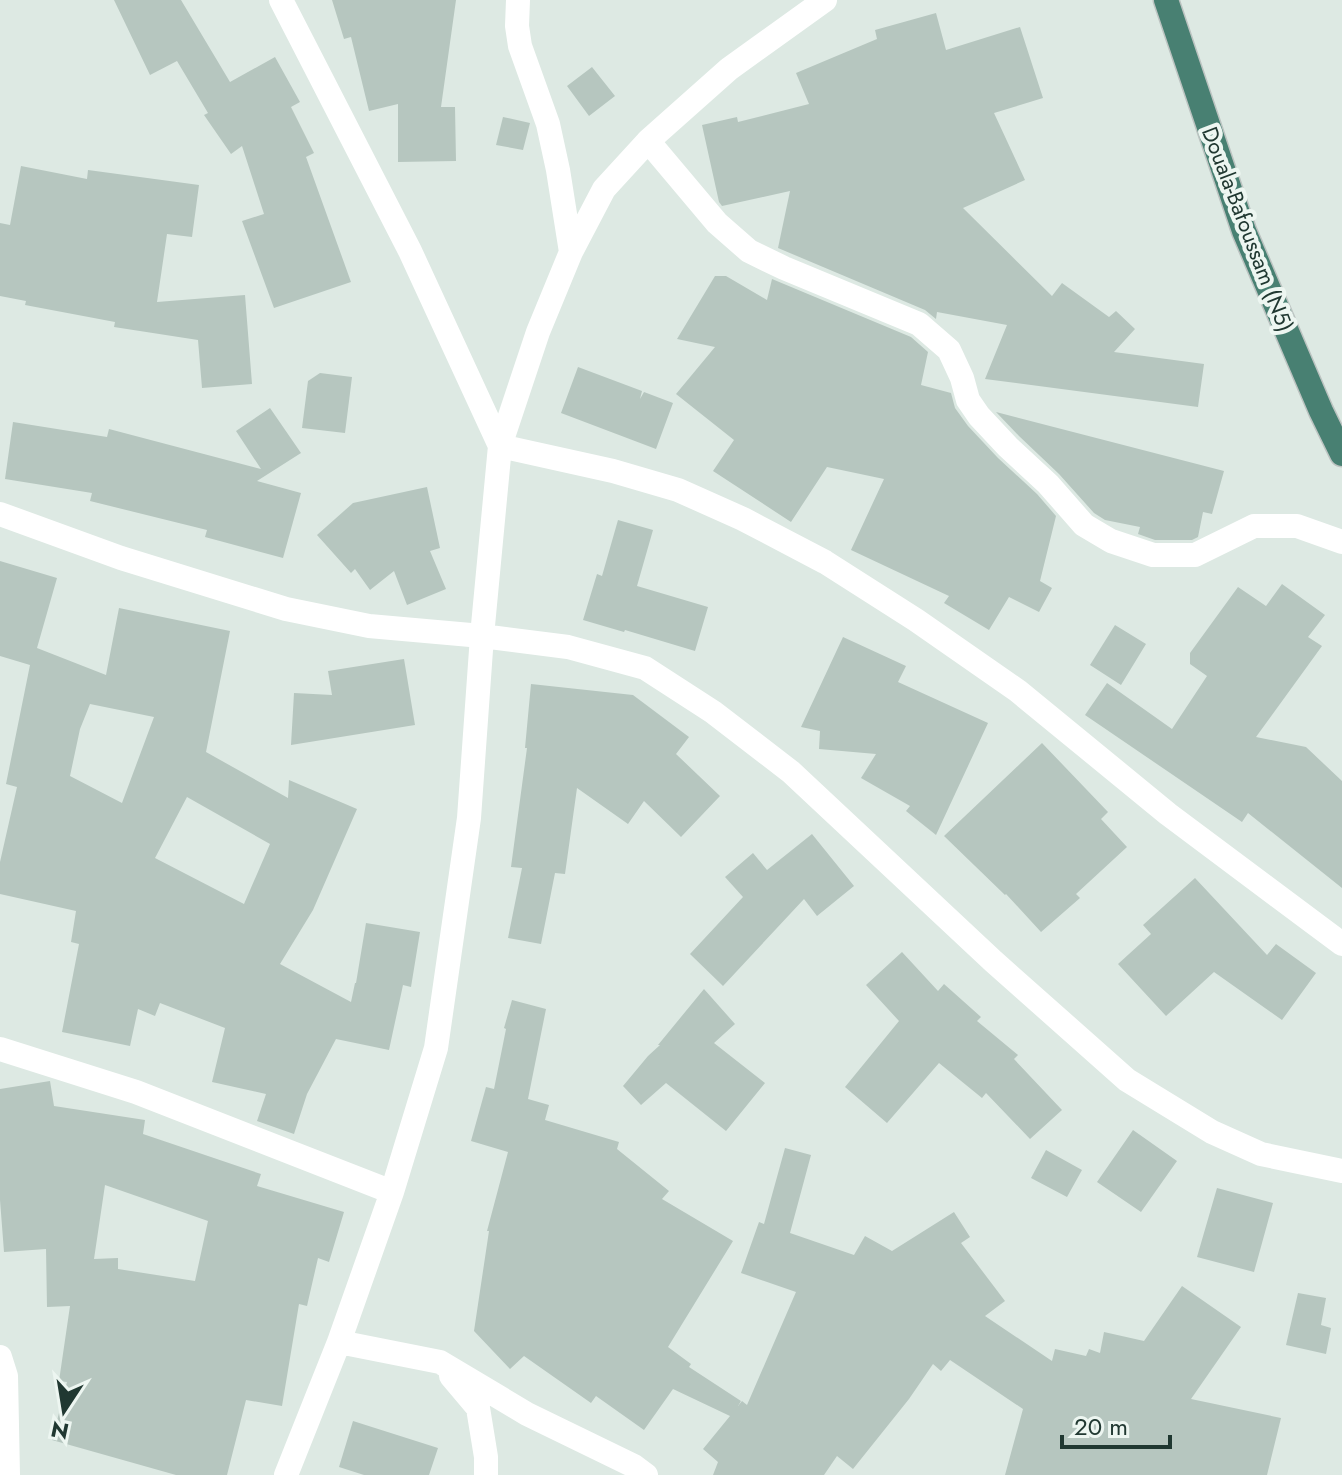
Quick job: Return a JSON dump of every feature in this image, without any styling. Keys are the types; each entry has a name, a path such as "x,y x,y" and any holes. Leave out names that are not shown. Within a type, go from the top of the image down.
{"highway":[{"name":"Douala-Bafoussam (N5)","path":"1166,0 1244,231 1342,454"}],"street":[{"path":"281,0 410,251 500,446"},
{"path":"518,0 520,46 548,124 571,252"},
{"path":"286,1475 339,1342 392,1192 436,1048 469,818 500,446 538,332 571,252 604,189 648,141 729,69 825,0"},
{"path":"648,141 717,223 749,251 919,324 949,350 968,400 979,416 1048,484 1084,525 1097,533 1153,555 1195,555 1254,526 1297,526 1342,542"},
{"path":"500,446 613,471 678,490 743,519 825,562 1018,691 1168,814 1342,944"},
{"path":"0,514 121,558 286,609 369,626 568,647 645,668 713,712 791,772 993,961 1127,1080 1212,1132 1261,1154 1342,1171"},
{"path":"0,1049 136,1092 392,1192"},
{"path":"339,1342 440,1362 527,1414 634,1466 646,1475"},
{"path":"0,1357 6,1376 8,1475"},
{"path":"440,1362 478,1408 486,1475"}],"building":[{"path":"114,0 181,0 230,82 275,57 300,102 291,107 314,153 306,157 351,282 274,308 242,221 264,214 242,146 231,154 204,115 208,113 177,61 150,75"},
{"path":"332,0 456,0 441,107 455,107 456,161 398,162 398,104 369,111 351,37 344,39"},
{"path":"936,13 946,50 1020,27 1043,98 994,113 1025,180 963,208 1052,296 1062,283 1109,317 1116,311 1135,329 1114,352 1204,364 1198,407 985,379 1007,325 937,312 936,319 925,310 778,248 790,191 722,206 719,202 702,125 737,117 738,122 809,104 796,73 877,39 875,30"},
{"path":"592,67 615,96 589,116 567,86"},
{"path":"503,117 530,123 523,150 496,145"},
{"path":"21,166 87,179 88,170 199,185 192,237 167,234 157,302 245,295 252,384 202,388 198,340 114,327 115,322 25,305 26,301 0,296 0,223 10,225"},
{"path":"715,276 726,276 767,300 772,279 911,337 928,352 921,385 951,393 955,408 968,426 1056,516 1040,581 1052,588 1039,612 1009,597 989,630 944,603 949,596 851,550 884,479 827,467 791,522 713,471 734,440 676,394 715,347 677,339"},
{"path":"578,367 642,391 640,399 644,392 673,403 656,449 561,413"},
{"path":"320,373 352,377 345,433 302,428 308,381"},
{"path":"270,408 301,453 257,481 301,493 283,558 205,537 207,530 90,501 92,493 5,479 13,422 107,437 109,429 261,469 236,431"},
{"path":"996,412 1224,471 1212,514 1203,512 1198,537 1192,540 1155,540 1138,534 1140,527 1105,520 1094,513"},
{"path":"427,487 440,548 430,551 446,589 407,605 394,571 370,590 355,569 351,573 317,535 353,503"},
{"path":"618,520 653,530 637,586 708,607 695,651 583,620 597,574 602,576"},
{"path":"0,561 57,578 37,648 106,675 119,608 230,631 206,752 288,798 289,780 357,809 313,910 280,964 351,1002 366,923 420,932 411,987 403,985 389,1050 336,1039 307,1094 294,1134 257,1121 266,1094 212,1082 225,1028 160,1003 155,1016 138,1009 130,1046 62,1032 79,944 71,942 76,911 0,894 0,862 17,787 6,784 30,665 0,656","holes":["90,704 154,717 122,803 70,776 80,729","187,797 270,844 244,904 155,858"]},
{"path":"1282,584 1325,615 1308,637 1322,646 1256,737 1306,747 1342,781 1342,888 1248,813 1242,822 1085,715 1107,683 1172,729 1207,676 1190,664 1190,653 1238,587 1266,606"},
{"path":"1115,625 1146,644 1121,685 1090,665"},
{"path":"843,637 906,666 898,682 988,723 936,835 906,811 910,806 861,778 876,754 819,749 820,731 801,727"},
{"path":"404,659 415,725 291,745 294,693 332,695 328,671"},
{"path":"531,684 633,695 689,737 676,754 720,796 681,837 644,801 628,824 577,788 565,874 555,873 541,944 508,938 522,868 511,867 527,748"},
{"path":"1042,743 1108,812 1101,819 1127,847 1076,894 1080,898 1041,932 944,836"},
{"path":"812,834 854,886 817,916 804,899 723,986 690,954 743,897 725,877 753,853 767,870"},
{"path":"1195,878 1267,955 1276,944 1316,973 1282,1020 1214,972 1166,1016 1118,964 1151,934 1143,925"},
{"path":"902,952 938,991 944,984 981,1017 977,1021 1018,1055 1014,1059 1062,1110 1030,1139 986,1093 982,1098 939,1063 887,1123 845,1087 899,1021 866,985"},
{"path":"704,989 735,1024 714,1043 765,1083 726,1131 666,1083 641,1105 623,1086"},
{"path":"512,1000 546,1009 528,1099 549,1105 545,1120 619,1142 617,1149 669,1191 662,1199 733,1241 668,1347 691,1364 689,1367 741,1401 738,1406 742,1401 747,1405 796,1292 741,1273 759,1222 764,1224 785,1148 811,1155 790,1233 854,1255 865,1236 892,1251 954,1212 970,1237 961,1243 1005,1301 985,1316 1052,1361 1055,1349 1086,1356 1089,1349 1100,1353 1104,1332 1144,1341 1182,1286 1241,1327 1191,1399 1281,1418 1267,1475 1005,1475 1023,1409 950,1360 941,1371 933,1364 853,1469 837,1456 824,1475 713,1475 718,1462 703,1449 730,1416 673,1389 644,1430 596,1396 591,1403 524,1356 510,1369 474,1331 487,1231 508,1152 471,1141 486,1087 494,1089"},
{"path":"50,1081 54,1106 145,1120 143,1134 261,1174 257,1186 344,1212 329,1262 318,1258 307,1306 299,1304 282,1406 246,1400 227,1475 176,1475 52,1440 67,1382 59,1381 70,1306 47,1307 46,1249 4,1252 0,1200 0,1089","holes":["105,1185 208,1221 195,1281 118,1269 118,1258 94,1259"]},
{"path":"1133,1130 1177,1161 1141,1212 1097,1182"},
{"path":"1046,1150 1082,1170 1067,1197 1031,1178"},
{"path":"1217,1188 1273,1203 1254,1272 1197,1257"},
{"path":"1298,1293 1326,1298 1321,1325 1331,1328 1326,1354 1286,1345"},
{"path":"353,1421 438,1448 429,1475 364,1475 339,1467"}]}
